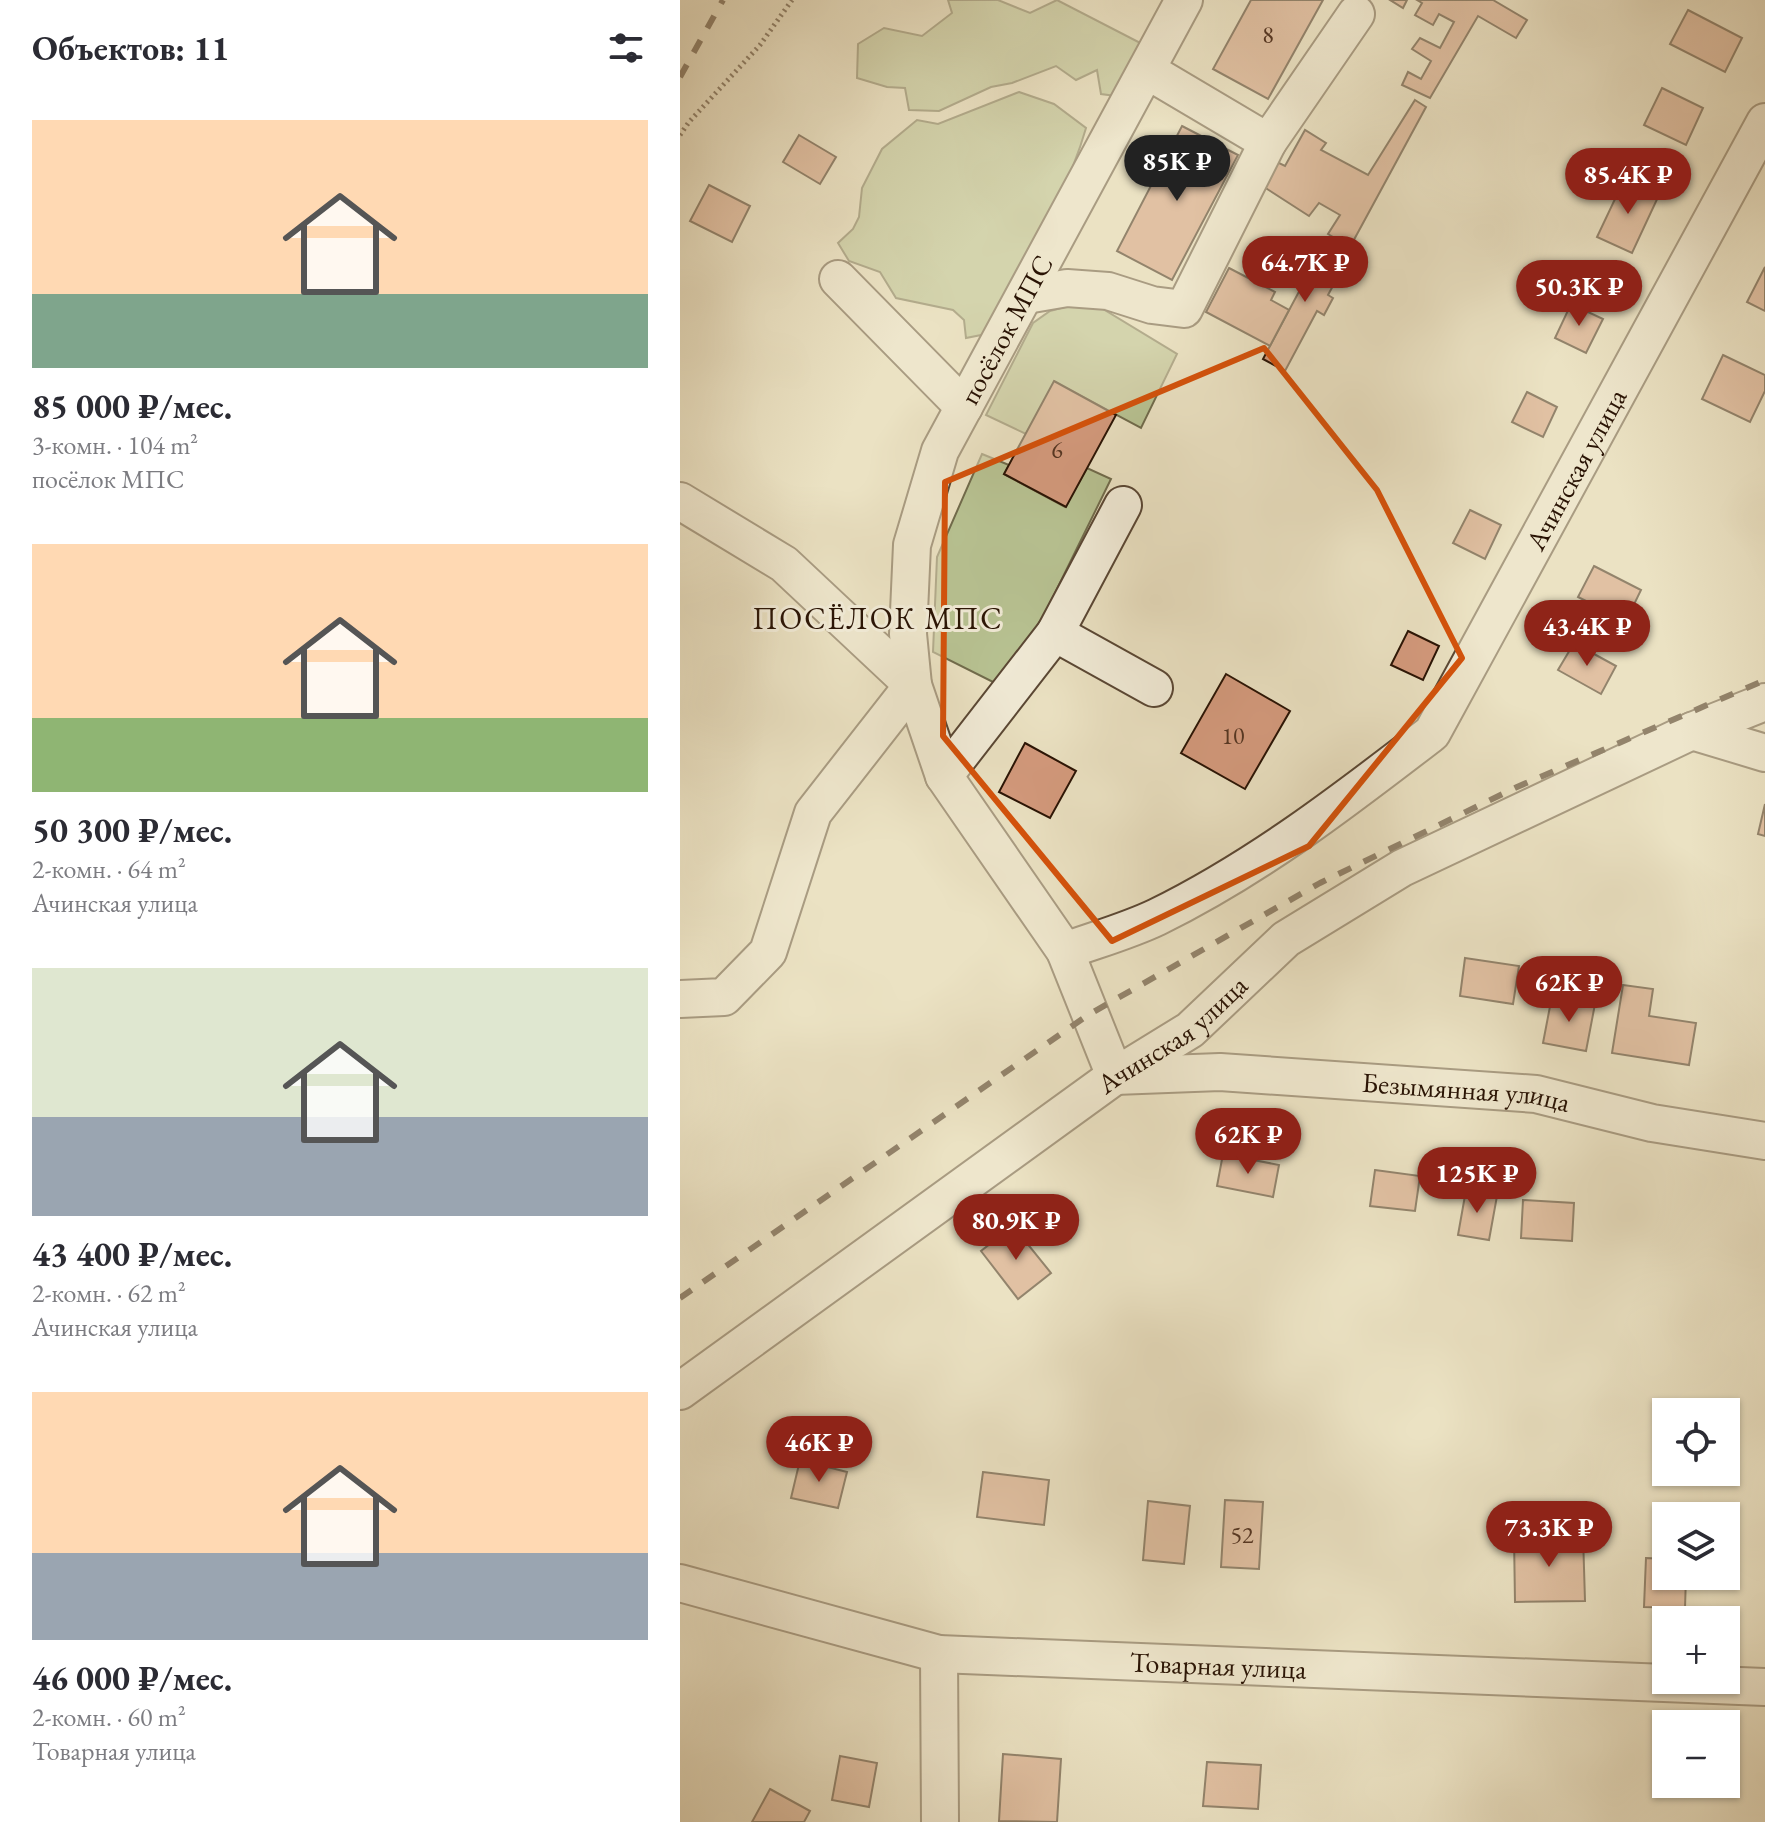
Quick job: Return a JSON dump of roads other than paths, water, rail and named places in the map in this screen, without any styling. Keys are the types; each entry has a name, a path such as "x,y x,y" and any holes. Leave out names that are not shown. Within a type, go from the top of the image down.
{"street":[{"name":"посёлок МПС","path":"913,685 908,634 912,545 940,451 1184,0"},
{"path":"1026,295 1067,288 1108,291 1152,305 1184,309 1268,142 1356,14"},
{"path":"1148,71 1268,142"},
{"name":"Ачинская улица","path":"1065,951 1155,918 1258,861 1341,803 1432,733 1765,122"},
{"path":"838,279 964,407"},
{"path":"680,501 784,564 913,685 944,776 1065,951 1115,1076"},
{"path":"944,776 1055,633 1123,505"},
{"path":"1055,633 1154,688"},
{"path":"680,999 724,997 768,952 813,813 913,685"},
{"name":"Ачинская улица","path":"680,1391 1115,1076 1190,1030 1286,939 1402,868 1692,731 1765,702"},
{"path":"1692,731 1765,753"},
{"name":"Безымянная улица","path":"1115,1076 1220,1072 1536,1094 1652,1123 1765,1141"},
{"name":"Товарная улица","path":"680,1583 939,1654 1765,1687"},
{"path":"939,1654 940,1822"}],"railway":[{"path":"680,77 723,0"},
{"path":"680,1298 1088,1015 1320,883 1517,787 1765,680"}],"district":[{"name":"ПОСЁЛОК МПС","path":"878,618"}]}
